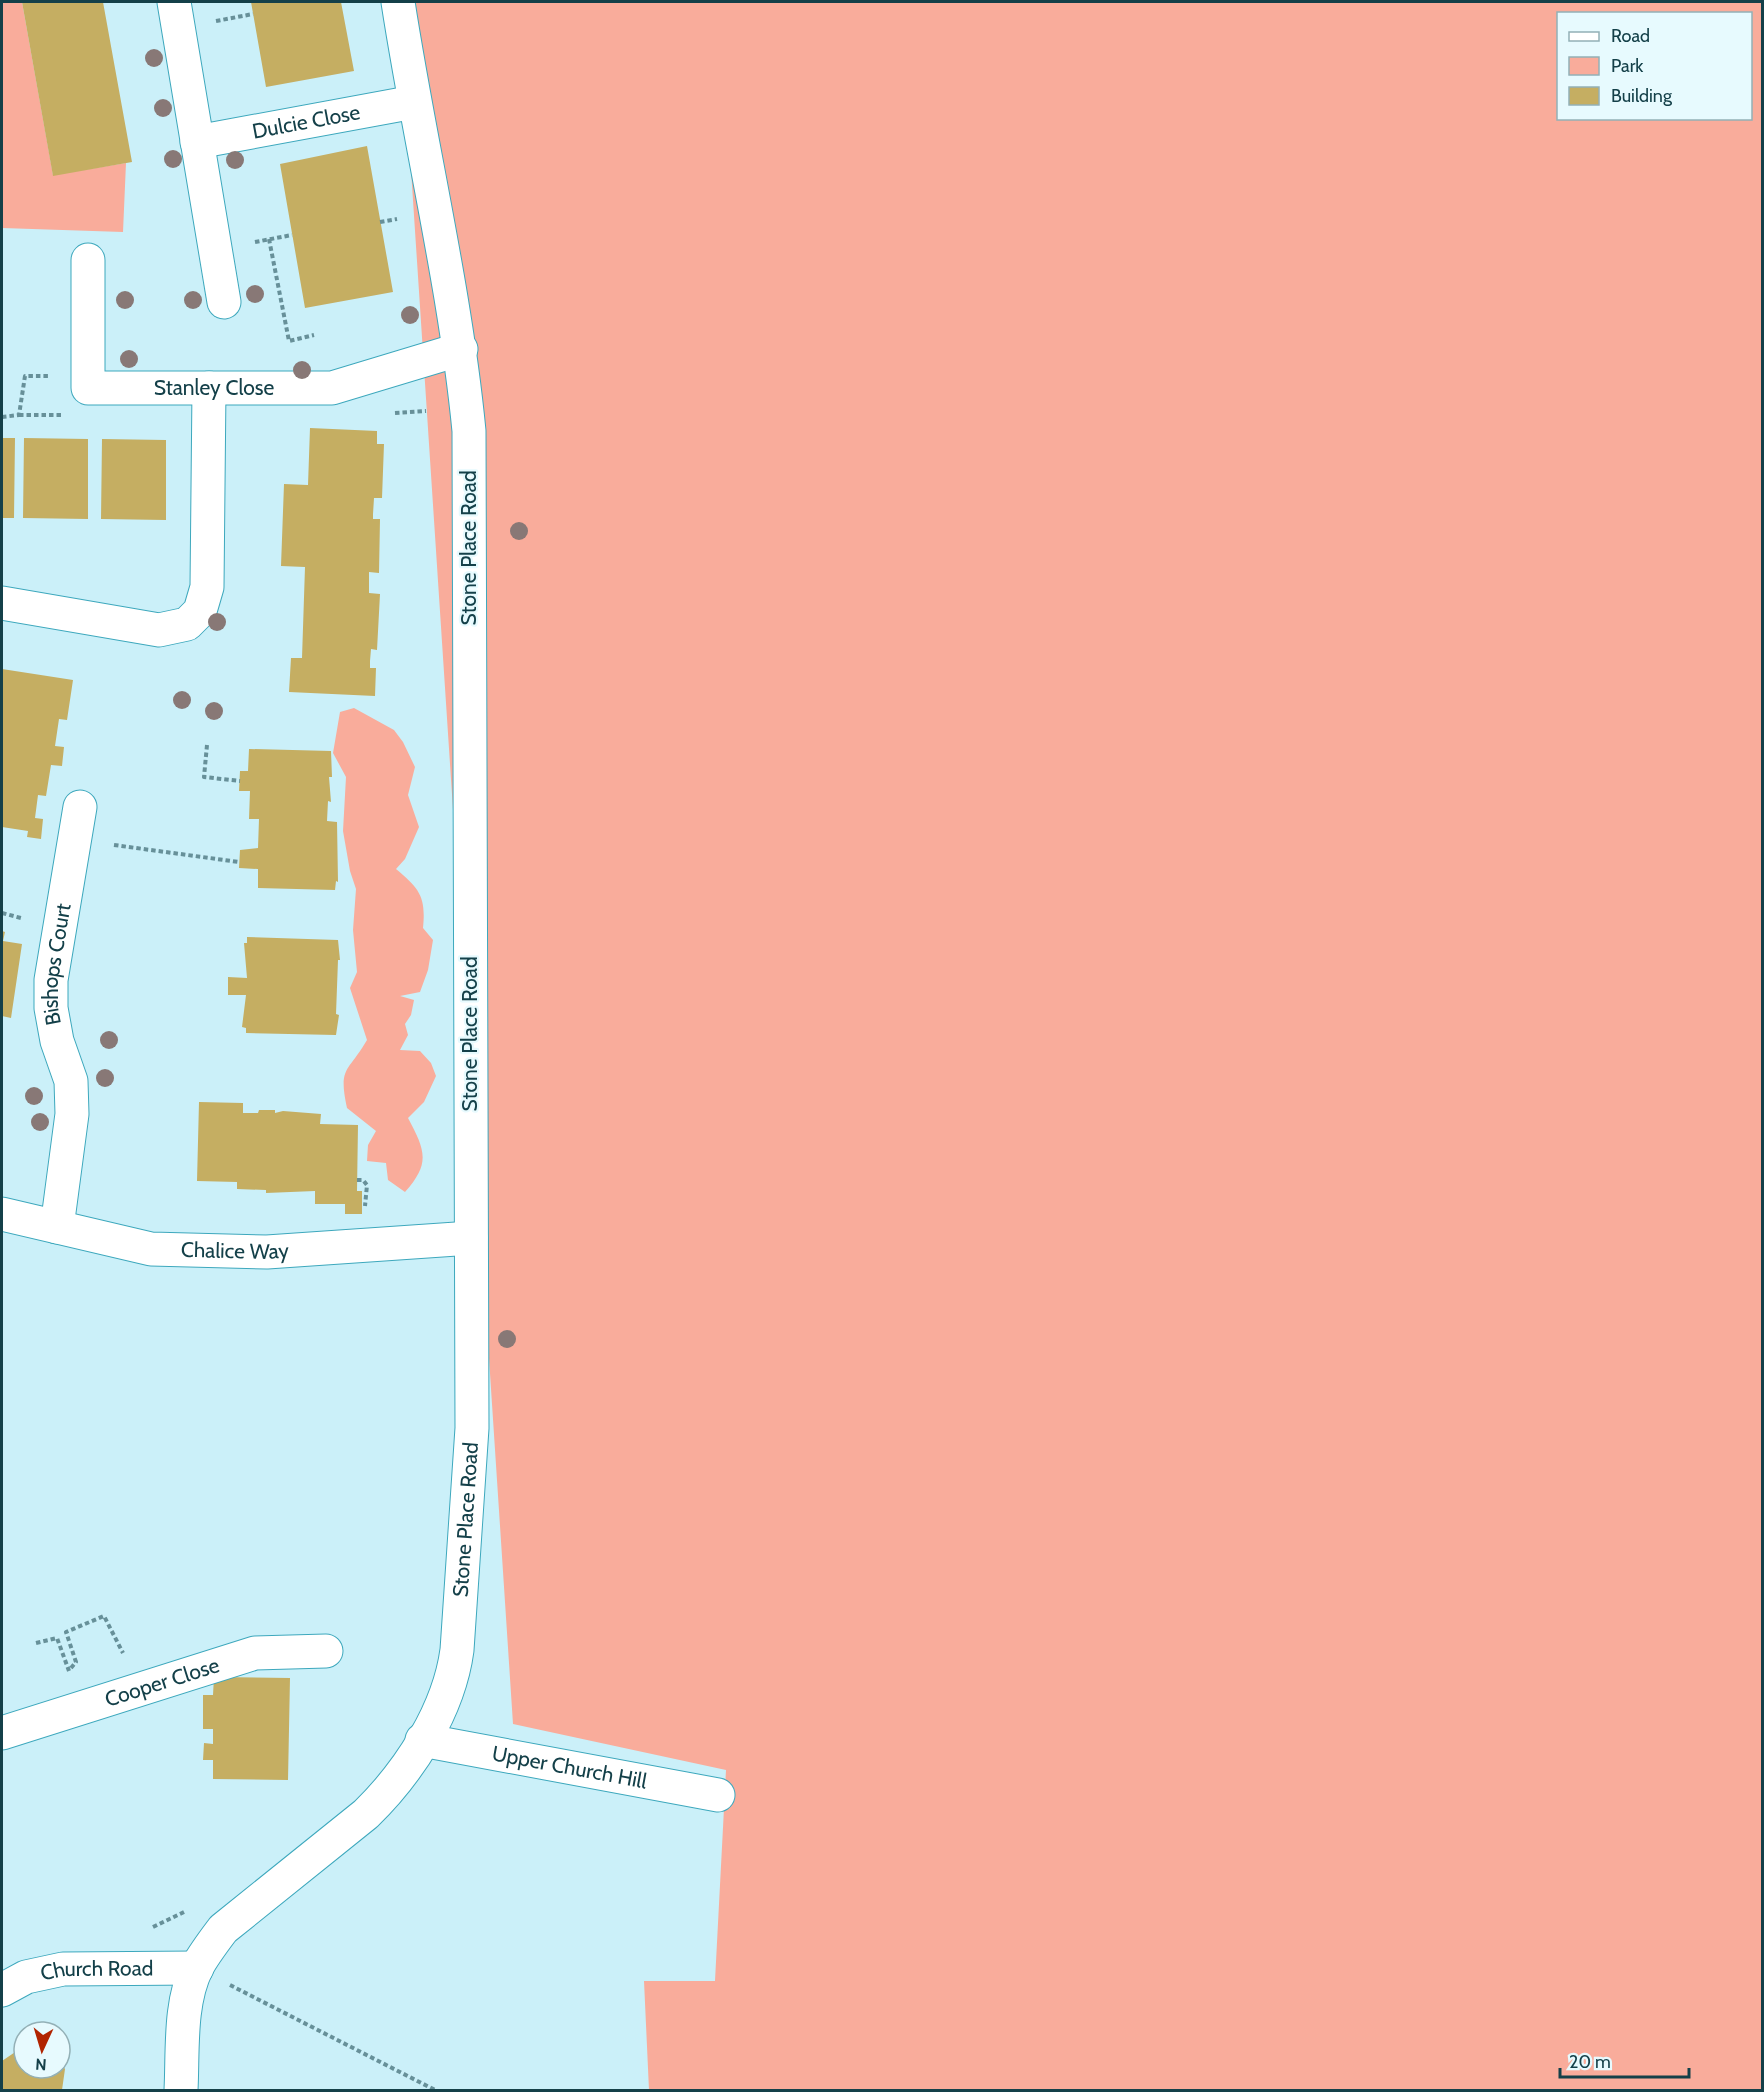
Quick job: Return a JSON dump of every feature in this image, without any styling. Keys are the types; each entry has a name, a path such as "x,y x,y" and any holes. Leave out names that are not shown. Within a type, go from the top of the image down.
{"street":[{"path":"174,2 224,302"},
{"name":"Stone Place Road","path":"181,2091 187,2001 197,1968 223,1929 375,1806 422,1740 448,1689 457,1650 472,1447 469,432 461,349 414,102 398,2"},
{"name":"Dulcie Close","path":"197,142 414,102"},
{"name":"Stanley Close","path":"88,261 88,388 332,388 461,349"},
{"path":"2,603 155,630 187,624 200,610 207,586 208,388"},
{"name":"Bishops Court","path":"57,1227 72,1114 71,1081 57,1041 51,1008 51,980 80,807"},
{"name":"Chalice Way","path":"2,1214 152,1249 267,1252 471,1238"},
{"name":"Cooper Close","path":"2,1733 255,1653 326,1651"},
{"name":"Upper Church Hill","path":"422,1740 718,1795"},
{"name":"Church Road","path":"2,1990 33,1974 63,1969 197,1968"}],"path":[{"path":"269,239 289,341 314,336"},
{"path":"207,745 204,777 240,781"},
{"path":"75,839 239,862"},
{"path":"36,1643 57,1638 81,1707"},
{"path":"149,1929 194,1906"},
{"path":"197,1968 435,2091"}],"green space":[{"path":"2,2 22,2 53,175 126,163 123,232 2,228"},
{"path":"400,2 1762,2 1762,2090 649,2090 644,1981 715,1981 726,1770 513,1724"},
{"path":"354,708 394,730 403,742 415,767 408,795 419,827 405,859 396,869 411,882 420,894 424,917 423,928 433,940 428,970 420,992 400,996 414,1000 411,1015 405,1024 408,1035 400,1050 420,1051 431,1063 436,1076 424,1102 408,1118 423,1156 419,1173 405,1192 388,1180 386,1163 367,1161 368,1145 376,1131 347,1108 344,1094 344,1077 367,1040 350,988 357,972 353,930 356,889 350,871 343,831 346,777 333,753 340,712"}],"building":[{"path":"22,2 103,2 132,162 53,176"},
{"path":"251,2 341,2 354,71 266,87"},
{"path":"367,146 393,292 305,308 280,164"},
{"path":"310,428 377,431 377,444 384,444 382,498 374,498 373,514 373,519 380,519 379,573 369,572 369,593 380,594 377,650 371,649 370,661 370,668 376,668 375,696 289,692 291,658 302,658 305,567 281,566 284,484 308,485"},
{"path":"2,438 15,438 14,518 2,518"},
{"path":"24,438 88,439 88,519 23,518"},
{"path":"102,439 166,440 166,520 101,519"},
{"path":"2,669 73,680 67,720 59,719 55,746 64,747 62,766 51,765 46,796 38,795 35,818 43,819 41,839 27,837 28,831 2,827"},
{"path":"249,749 331,751 332,777 329,777 331,802 328,801 327,821 337,822 338,882 336,881 335,890 258,888 258,869 239,868 240,850 258,848 259,819 249,819 250,791 239,791 240,771 248,771"},
{"path":"2,931 5,932 3,941 22,944 11,1018 2,1016"},
{"path":"247,937 338,940 340,960 338,960 336,1014 339,1015 336,1035 246,1033 246,1028 242,1027 246,995 228,995 228,977 247,978 244,943 247,943"},
{"path":"199,1102 243,1103 243,1113 275,1110 275,1113 283,1111 321,1114 320,1124 358,1125 357,1191 362,1191 362,1214 345,1214 345,1204 315,1204 315,1191 266,1193 266,1190 237,1189 237,1182 197,1181"},
{"path":"214,1677 290,1678 288,1780 213,1779 213,1760 203,1760 204,1743 213,1744 213,1729 203,1729 203,1695 213,1695"},
{"path":"12,2054 12,2080 63,2080 62,2090 2,2090 2,2061"}]}
